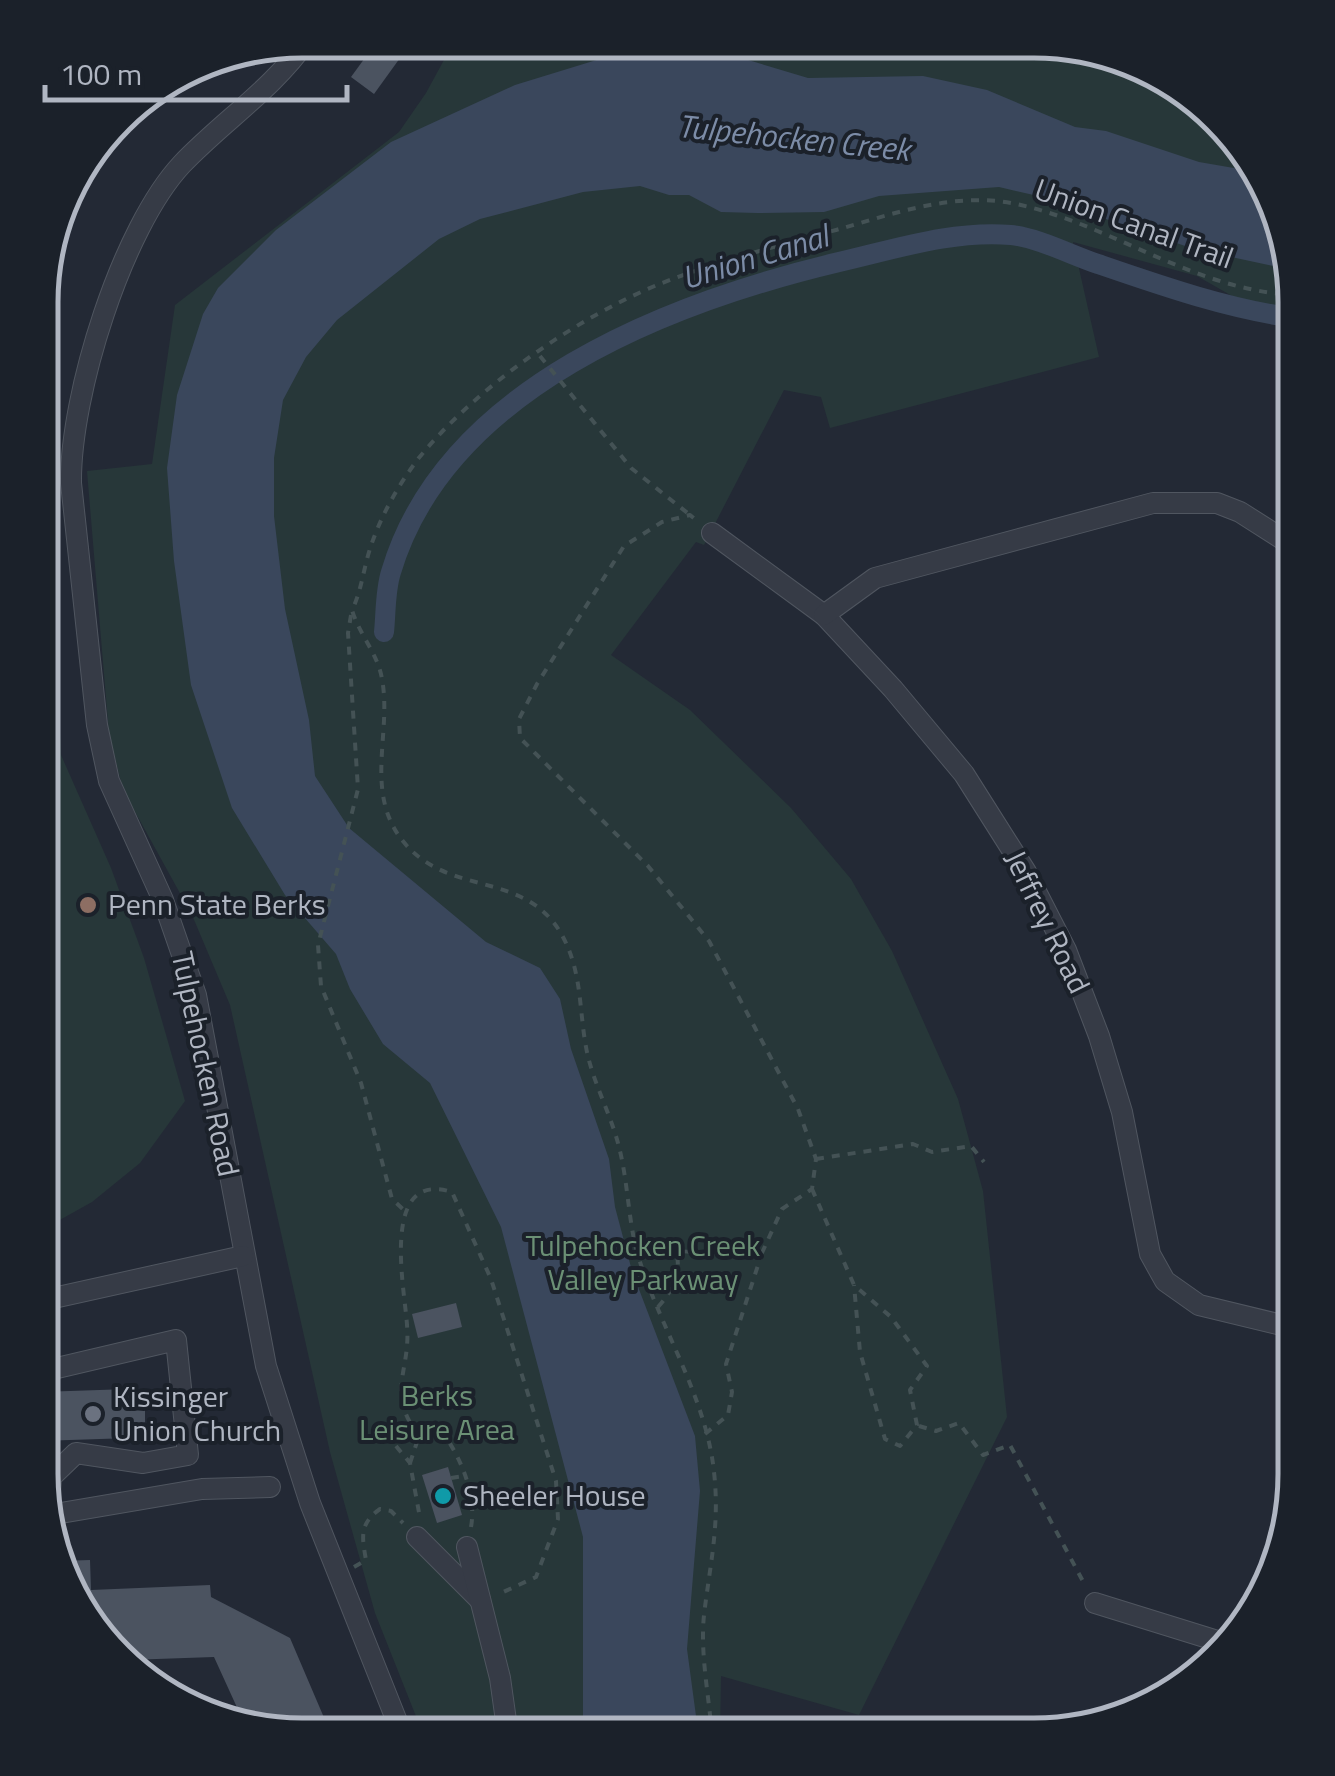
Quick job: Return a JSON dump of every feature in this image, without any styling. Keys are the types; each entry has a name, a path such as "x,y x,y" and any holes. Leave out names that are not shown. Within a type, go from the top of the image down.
{"street":[{"name":"Tulpehocken Road","path":"292,58 181,165 152,202 137,231 89,366 70,448 74,526 101,747 121,814 163,900 196,996 266,1366 310,1504 396,1718"},
{"path":"824,615 875,578 1153,503 1217,503 1278,535"},
{"name":"Jeffrey Road","path":"712,532 824,615 964,774 1048,911 1084,992 1111,1074 1132,1156 1146,1239 1156,1267 1176,1291 1199,1305 1277,1324"},
{"path":"58,1298 244,1262"},
{"path":"58,1368 176,1340 188,1455 144,1463 76,1453 58,1470"},
{"path":"61,1512 202,1490 270,1487"},
{"path":"417,1537 481,1602"},
{"path":"467,1548 505,1718"},
{"path":"1095,1603 1212,1640"}],"path":[{"name":"Union Canal Trail","path":"407,1212 392,1199 361,1083 321,986 318,946 357,800 348,633 352,610 386,508 417,461 456,417 539,354 658,285 748,253 955,200 1022,205 1234,286 1277,292"},
{"path":"539,354 631,468 712,532"},
{"path":"690,515 662,522 624,546 538,684 520,719 520,738 648,866 708,940 757,1025 816,1158 812,1189 854,1285 860,1352 885,1439 900,1446 917,1425"},
{"path":"352,610 382,679 380,771 391,825 416,856 432,867 470,883 528,897 552,919 565,941 582,994 586,1051 619,1147 636,1244 705,1434 716,1509 716,1550 704,1614 711,1718"},
{"path":"816,1158 914,1144 932,1152 970,1146 984,1162"},
{"path":"339,1574 366,1560 362,1531 368,1518 380,1509 392,1510 417,1537 421,1526 410,1463 419,1436 398,1398 408,1342 398,1257 407,1212 418,1194 428,1188 452,1192 491,1279 556,1481 558,1519 536,1577 481,1602"},
{"path":"705,1434 728,1415 732,1392 726,1364 761,1255 782,1208 812,1189"},
{"path":"636,1244 648,1242 676,1251 724,1249 761,1255"},
{"path":"658,1308 672,1291 680,1267 676,1251"},
{"path":"854,1285 890,1316 927,1366 910,1390 917,1425"},
{"path":"917,1425 936,1431 960,1424 983,1455 1010,1444 1095,1603"},
{"path":"419,1436 441,1430 459,1454 474,1512 467,1548"},
{"path":"396,1446 410,1463"},
{"path":"451,1478 464,1476"}],"green space":[{"name":"Tulpehocken Creek Valley Parkway","path":"1034,58 1097,66 1156,90 1206,129 1236,166 1269,238 1278,322 1197,276 1073,242 1099,357 830,428 821,397 784,390 704,545 696,542 611,655 690,710 791,808 851,879 892,951 958,1099 983,1191 1007,1417 859,1715 721,1676 720,1718 417,1718 375,1613 330,1452 230,1005 192,915 123,790 109,734 87,471 152,464 175,305 399,132 444,60"},
{"path":"58,687 61,755 111,868 144,958 185,1101 140,1163 92,1202 58,1221"}],"water":[{"name":"Tulpehocken Creek","path":"603,58 742,58 808,78 923,76 987,90 1075,127 1106,131 1199,162 1238,169 1265,223 1274,266 1194,249 1038,196 999,187 879,196 824,212 757,213 721,212 689,195 669,195 640,186 583,192 480,219 439,239 337,320 306,357 283,400 274,458 274,516 285,609 309,720 315,776 349,828 486,942 540,968 560,999 571,1049 609,1159 615,1207 632,1271 695,1436 700,1491 687,1649 696,1718 583,1718 583,1537 501,1227 430,1083 383,1044 350,989 336,954 285,895 232,808 191,685 174,561 167,468 177,395 203,314 218,288 276,230 391,142 515,85"}],"building":[{"path":"365,58 400,58 374,94 351,77"},
{"path":"456,1303 462,1327 418,1338 412,1314"},
{"name":"Kissinger Union Church","path":"129,1389 145,1405 145,1422 130,1438 58,1440 58,1391"},
{"name":"Sheeler House","path":"448,1467 462,1515 437,1523 422,1475"},
{"path":"90,1560 91,1590 210,1585 211,1597 290,1638 324,1718 270,1716 238,1710 214,1657 143,1659 108,1623 73,1561"}],"waterway":[{"name":"Union Canal","path":"384,632 391,572 419,507 461,451 513,403 573,363 638,329 706,301 903,246 989,234 1033,240 1195,296 1278,315"}],"place":[{"name":"Penn State Berks","path":"88,905"},
{"name":"Kissinger Union Church","path":"93,1414"},
{"name":"Sheeler House","path":"443,1496"}],"park label":[{"name":"Berks Leisure Area","path":"437,1413"}]}
